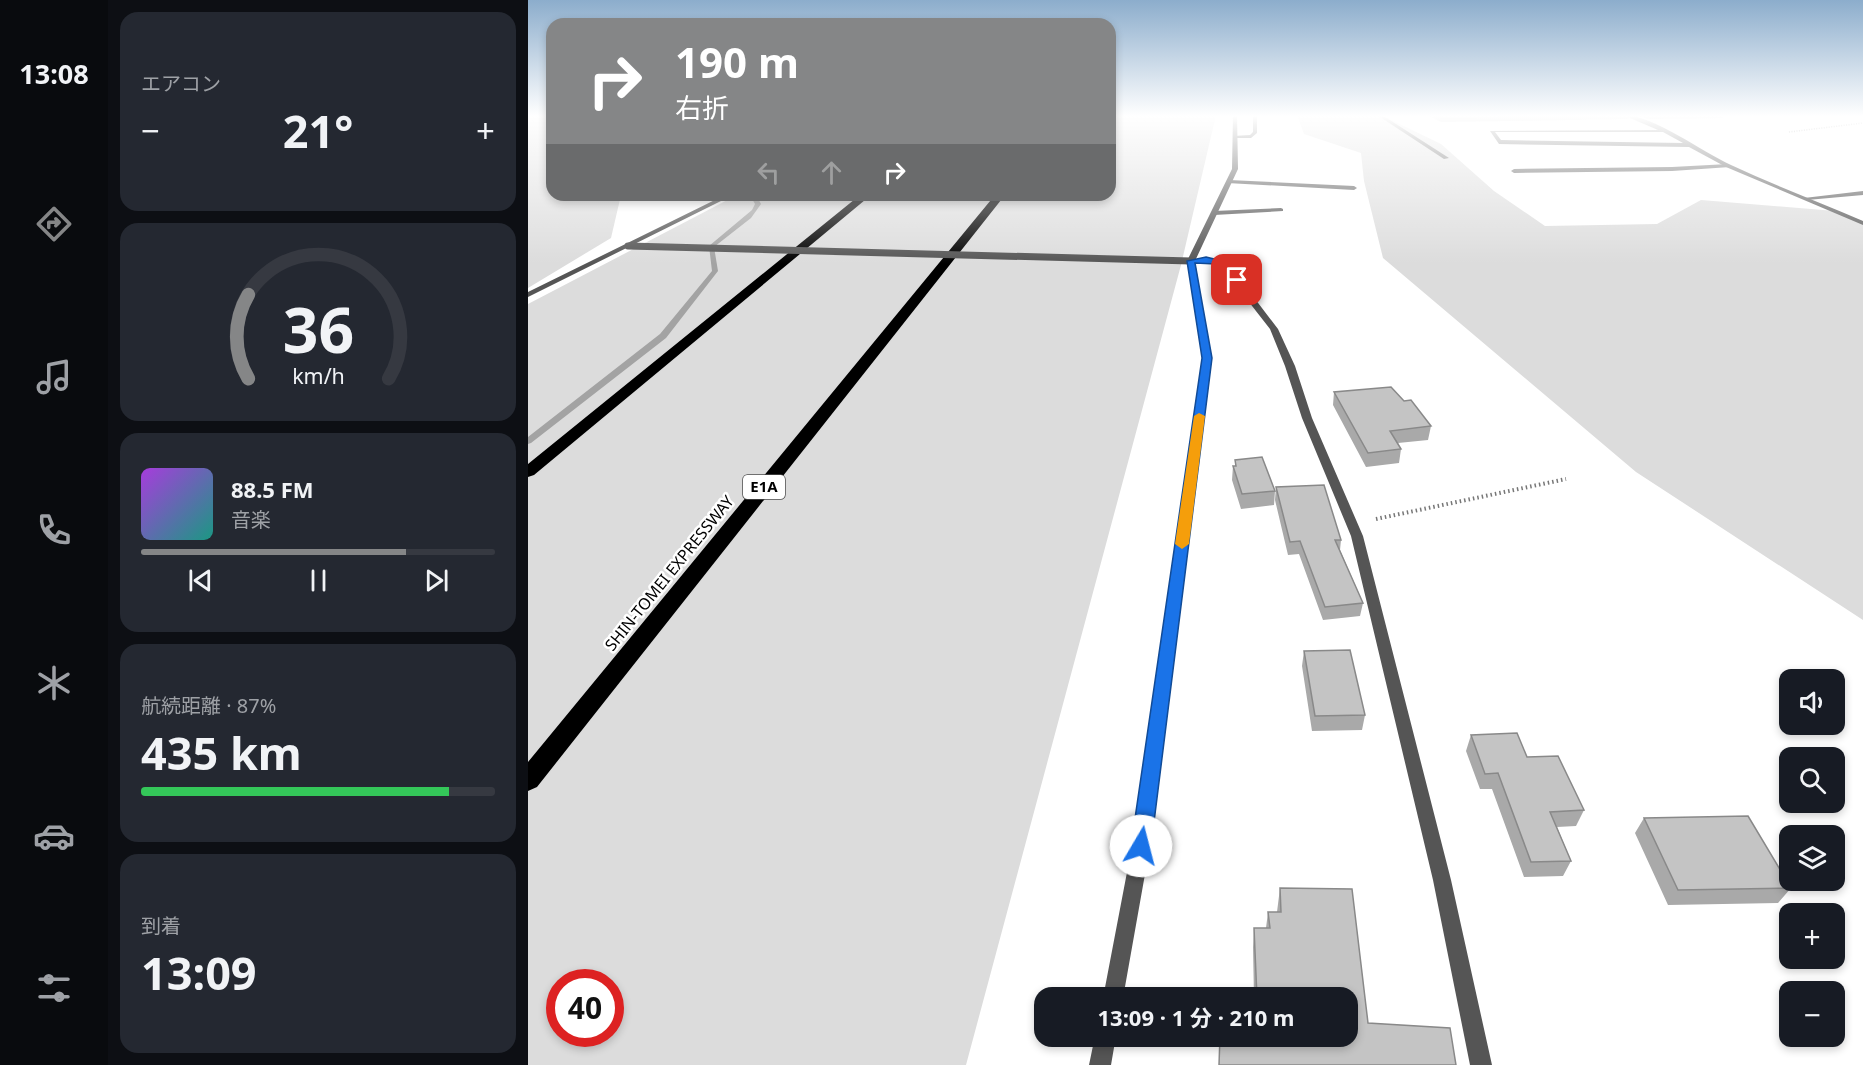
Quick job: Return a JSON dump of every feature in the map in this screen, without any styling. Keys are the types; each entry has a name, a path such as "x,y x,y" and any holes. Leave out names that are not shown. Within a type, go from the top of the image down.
{"highway":[{"path":"528,472 859,201"},
{"name":"SHIN-TOMEI EXPRESSWAY","path":"528,780 995,201"}],"street":[{"path":"1115,987 1141,846 1207,358 1191,261 1235,165"},
{"path":"1514,171 1672,170 1728,166 1863,223"},
{"path":"1229,182 1354,188"},
{"path":"1808,198 1863,193"},
{"path":"528,295 718,201"},
{"path":"1214,213 1281,210"},
{"path":"628,246 1191,261 1206,259 1227,268 1275,329 1307,418 1357,536 1439,868 1481,1065"},
{"path":"1100,1065 1104,1047"}],"path":[{"path":"1352,524 1566,479"}],"shaded area":[{"path":"528,165 546,165 546,201 620,201 611,238 528,288"},
{"path":"1116,165 1204,165 1181,265 966,1065 528,1065 528,304 725,201 1116,201"},
{"path":"1362,165 1464,165 1494,191 1545,226 1657,224 1701,200 1835,211 1863,221 1863,620 1636,472 1383,258 1364,181"}],"building":[{"path":"1391,387 1404,401 1411,400 1431,426 1390,431 1401,449 1368,453 1334,392"},
{"path":"1262,457 1275,491 1242,494 1233,466 1236,466 1235,460"},
{"path":"1324,485 1341,540 1335,540 1363,603 1325,607 1300,541 1290,542 1276,487"},
{"path":"1350,650 1365,715 1315,716 1304,651"},
{"path":"1517,733 1527,757 1558,756 1584,810 1550,812 1571,861 1531,862 1498,773 1485,774 1471,735"},
{"path":"1748,816 1779,868 1779,888 1678,890 1644,818"},
{"path":"1280,888 1352,889 1368,1023 1450,1028 1456,1065 1219,1065 1220,1047 1358,1047 1358,987 1257,987 1254,928 1270,928 1268,912 1281,912"}],"waterway":[{"path":"528,441 663,336 715,271 711,247 749,217 758,204 756,201"}],"slow traffic":[{"path":"1182,544 1199,416"}],"route":[{"path":"1141,846 1207,358 1191,261 1206,259 1219,262 1237,280"}]}
